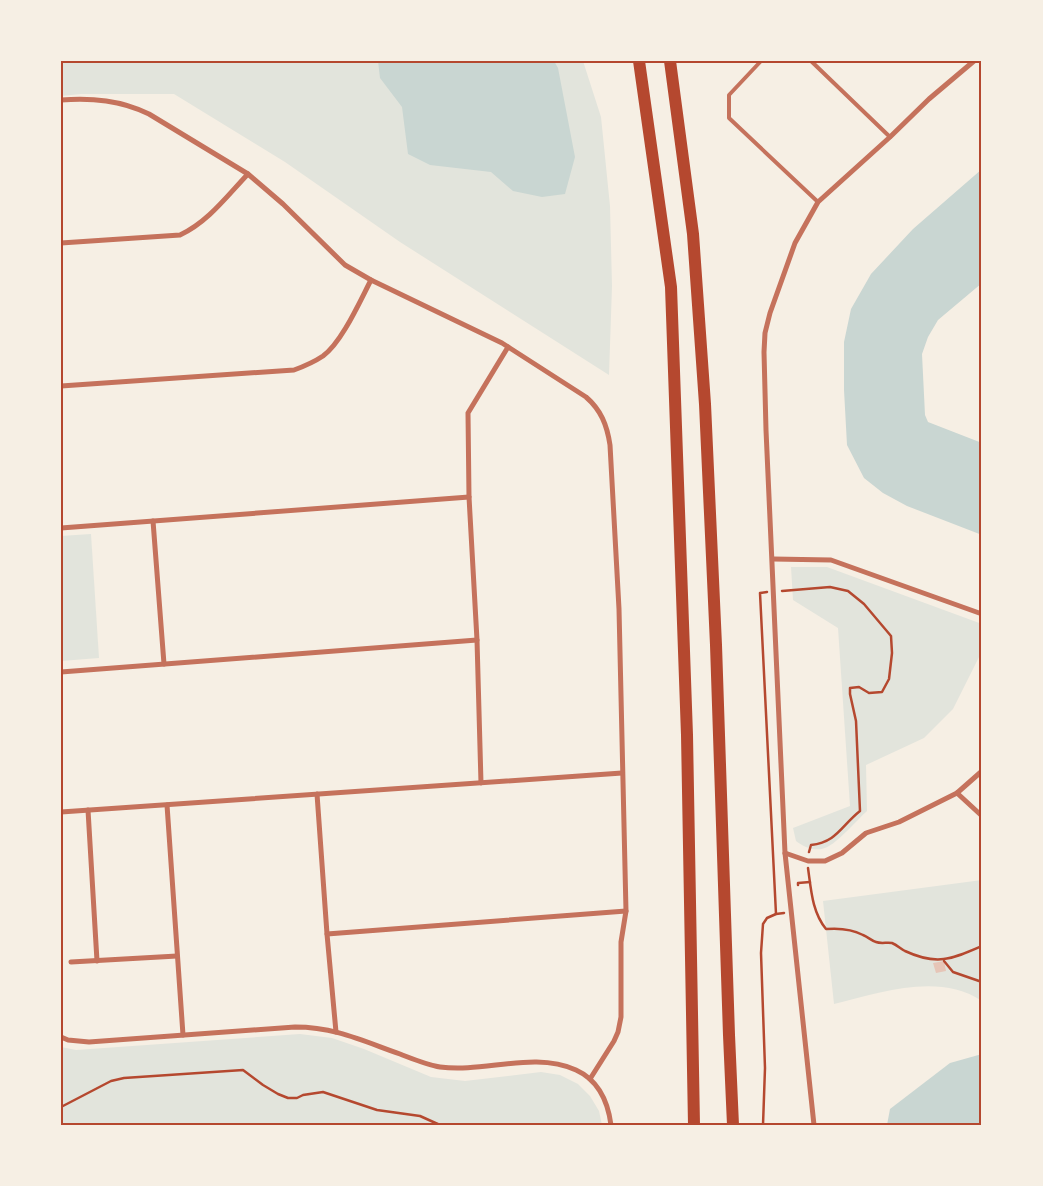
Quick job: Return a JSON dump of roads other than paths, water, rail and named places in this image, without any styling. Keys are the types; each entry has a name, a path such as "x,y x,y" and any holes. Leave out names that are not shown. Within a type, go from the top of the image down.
{"highway":[{"path":"639,61 671,287 687,735 694,1125"},
{"path":"670,61 694,234 702,358 716,636 729,1035 734,1125"}],"street":[{"path":"814,1125 786,853 766,430 764,352 766,333 770,313 795,243 818,202 929,99 974,61"},
{"path":"61,100 103,99 138,108 248,174 283,204 335,256 346,264 371,280 479,330 508,347 586,397 595,405 604,420 610,445 619,610 626,912 622,942 621,1017 618,1032 590,1079"},
{"path":"61,243 180,235 211,214 248,174"},
{"path":"61,386 294,370 308,365 333,347 371,280"},
{"path":"481,783 477,640 468,497 468,413 508,347"},
{"path":"61,528 468,497"},
{"path":"153,521 164,664"},
{"path":"773,559 831,560 982,614"},
{"path":"61,672 477,640"},
{"path":"786,853 808,861 824,860 842,853 866,833 899,822 957,792 982,771"},
{"path":"61,812 622,773"},
{"path":"957,792 982,816"},
{"path":"317,794 326,934 336,1032"},
{"path":"167,805 183,1035"},
{"path":"88,810 97,961"},
{"path":"326,934 626,912"},
{"path":"71,962 177,956"},
{"path":"61,1037 68,1040 89,1042 314,1027 336,1032 438,1067 456,1068 537,1062 558,1065 575,1070 590,1079 606,1102 611,1125"}],"lane":[{"path":"761,61 729,95 730,118 818,202"},
{"path":"811,61 890,137"}]}
